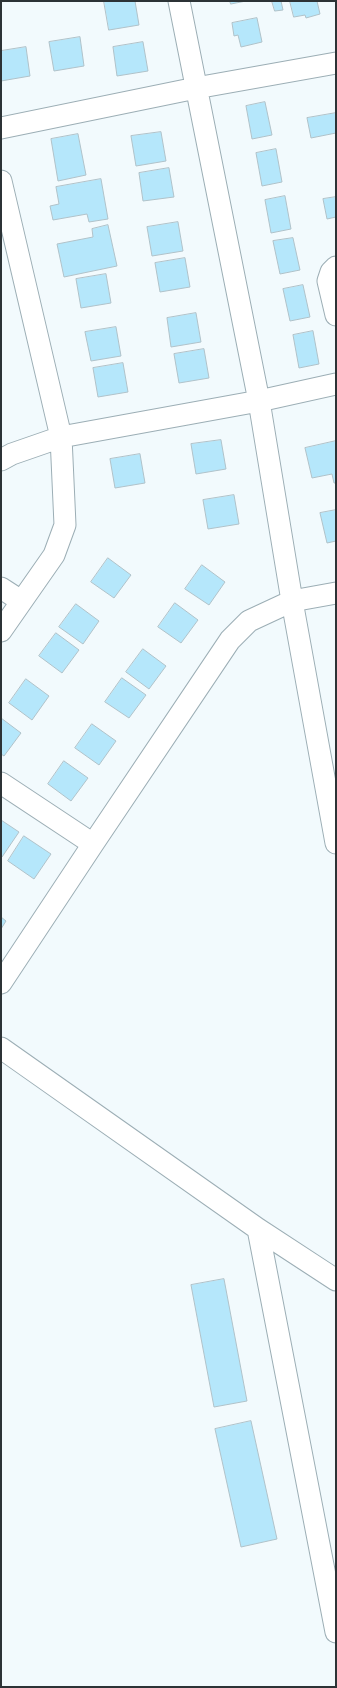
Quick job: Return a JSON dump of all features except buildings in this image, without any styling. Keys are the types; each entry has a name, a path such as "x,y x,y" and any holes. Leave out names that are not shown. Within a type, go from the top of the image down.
{"street":[{"path":"179,1 259,401 292,601 331,793 336,843"},
{"path":"1,128 196,88 336,63"},
{"path":"1,181 8,240 61,437 65,525 54,555 1,631"},
{"path":"336,267 331,272 328,281 336,315"},
{"path":"1,460 12,454 61,437 259,401 336,384"},
{"path":"1,588 21,601"},
{"path":"1,984 230,640 249,620 292,601 336,593"},
{"path":"1,782 93,844"},
{"path":"1,1048 258,1229 336,1280"},
{"path":"258,1229 336,1632"}]}
